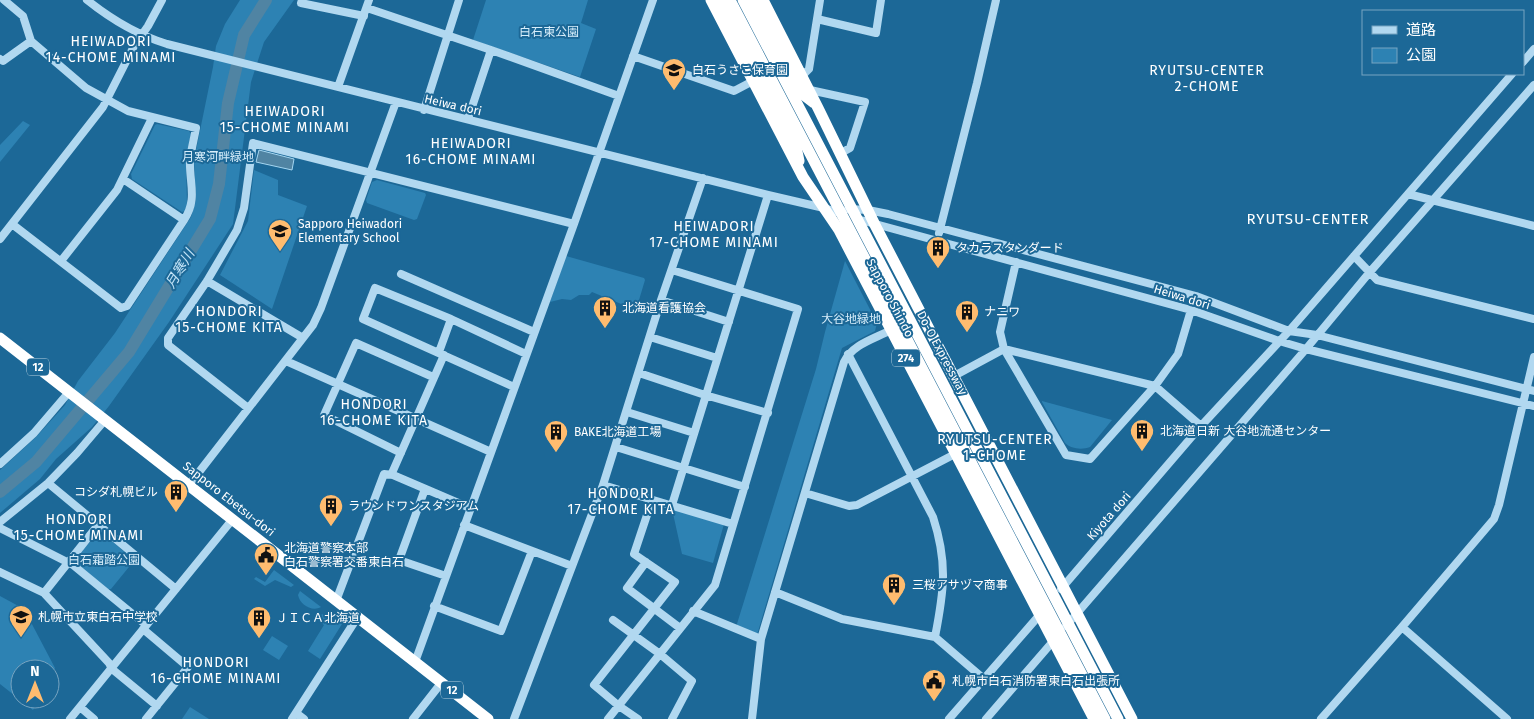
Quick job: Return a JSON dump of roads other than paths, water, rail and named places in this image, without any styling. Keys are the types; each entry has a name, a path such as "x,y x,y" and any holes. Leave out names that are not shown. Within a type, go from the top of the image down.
{"highway":[{"name":"Sapporo Shindo","path":"711,0 803,177 839,230 1053,642 1096,718"},
{"path":"720,0 796,146 803,177"},
{"name":"Do-O Expressway","path":"730,0 1096,718"},
{"name":"Do-O Expressway","path":"743,0 1118,719"},
{"path":"753,0 801,93 818,108"},
{"name":"Sapporo Shindo","path":"763,0 810,90 875,225 1132,719"},
{"name":"Sapporo Ebetsu-dori","path":"0,338 488,719"}],"street":[{"path":"0,8 5,0 23,16 31,41 76,80 107,100 128,111 196,128 190,160 192,206 124,308 121,308 12,224"},
{"name":"Heiwa dori","path":"87,0 113,20 142,36 167,44 424,110 468,119 824,208 875,225 937,240 1191,310 1306,349 1534,406"},
{"path":"0,239 107,100 134,46 142,36 162,0"},
{"path":"302,0 301,3 364,16"},
{"path":"424,110 459,0"},
{"path":"415,662 653,0"},
{"path":"802,76 809,69 820,0"},
{"path":"817,19 876,33 881,0"},
{"path":"937,240 996,0"},
{"path":"338,87 368,4 619,96"},
{"path":"0,59 3,61 31,41"},
{"path":"1524,61 1534,49"},
{"path":"468,119 491,50"},
{"path":"633,56 734,91 753,81"},
{"name":"Kiyota dori","path":"950,719 1201,426 1289,331 1511,75"},
{"path":"986,719 1306,349 1369,273 1534,85"},
{"path":"810,90 865,102 850,148 841,153"},
{"path":"189,485 313,325 321,308 396,102"},
{"path":"61,261 110,199 123,179 152,118"},
{"path":"248,408 168,345 168,338 207,281 237,230 244,208 252,143 574,224"},
{"path":"514,719 604,485 661,300 703,178"},
{"path":"123,179 184,220"},
{"path":"1408,194 1534,226"},
{"path":"672,505 768,195"},
{"name":"Heiwa dori","path":"824,208 868,210 940,228 1196,296 1289,331 1317,335 1530,390"},
{"path":"1354,256 1377,280 1534,319"},
{"path":"1016,262 1000,332 1004,349 1066,455 1090,459 1155,386 1178,354 1191,310"},
{"path":"608,719 715,585 798,309 672,270"},
{"path":"401,274 534,332"},
{"path":"207,281 303,338"},
{"path":"514,387 364,319 375,288 451,319 526,354"},
{"path":"661,300 729,322"},
{"path":"393,475 392,473 433,377 451,319"},
{"path":"752,719 761,639 844,362 848,354 855,348 891,330"},
{"path":"650,337 718,358"},
{"path":"401,453 324,415 356,343 433,377"},
{"path":"954,376 1004,349 1155,386 1201,426"},
{"path":"848,354 932,517 942,556 944,584 935,637"},
{"path":"1321,719 1494,519 1523,403 1530,390 1534,357"},
{"path":"286,361 491,452"},
{"path":"639,373 768,413"},
{"path":"0,464 73,394"},
{"path":"627,412 694,433"},
{"path":"0,522 48,483 77,453 102,417"},
{"path":"616,447 745,487"},
{"path":"805,493 849,506 857,506 955,454"},
{"path":"336,601 384,474 393,475 470,508"},
{"path":"48,483 176,589"},
{"path":"604,485 734,524"},
{"path":"425,488 399,560 446,576"},
{"path":"638,719 594,685 675,582 634,554 652,500"},
{"path":"70,719 232,520"},
{"path":"44,593 98,525"},
{"path":"464,525 572,566"},
{"path":"0,528 73,565 188,667 146,719"},
{"path":"434,606 501,631 532,551"},
{"path":"646,562 627,588 680,628"},
{"path":"0,572 44,593 109,663 112,669 157,706"},
{"path":"775,592 842,619 935,637 984,679"},
{"path":"694,611 761,639"},
{"path":"304,719 294,716 357,618"},
{"path":"613,620 660,654 692,681 672,719"},
{"path":"1402,627 1507,719"},
{"path":"413,719 442,682"},
{"path":"80,707 94,719"}],"waterway":[{"name":"月寒川","path":"0,492 36,462 129,352 210,219 219,184 228,103 244,35 266,0"}],"place":[{"name":"白石うさこ保育園","path":"674,91"},
{"name":"Sapporo Heiwadori Elementary School","path":"280,252"},
{"name":"タカラスタンダード","path":"938,269"},
{"name":"北海道看護協会","path":"605,329"},
{"name":"ナニワ","path":"967,333"},
{"name":"北海道日新 大谷地流通センター","path":"1142,452"},
{"name":"BAKE北海道工場","path":"556,453"},
{"name":"コシダ札幌ビル","path":"176,513"},
{"name":"ラウンドワンスタジアム","path":"331,527"},
{"name":"北海道警察本部 白石警察署交番東白石","path":"266,576"},
{"name":"三桜アサヅマ商事","path":"894,606"},
{"name":"札幌市立東白石中学校","path":"21,638"},
{"name":"ＪＩＣＡ北海道","path":"259,639"},
{"name":"札幌市白石消防署東白石出張所","path":"934,702"}],"district":[{"name":"HEIWADORI 14-CHOME MINAMI","path":"111,49"},
{"name":"RYUTSU-CENTER 2-CHOME","path":"1207,78"},
{"name":"HEIWADORI 15-CHOME MINAMI","path":"285,120"},
{"name":"HEIWADORI 16-CHOME MINAMI","path":"471,152"},
{"name":"RYUTSU-CENTER","path":"1308,219"},
{"name":"HEIWADORI 17-CHOME MINAMI","path":"714,234"},
{"name":"HONDORI 15-CHOME KITA","path":"229,320"},
{"name":"HONDORI 16-CHOME KITA","path":"374,412"},
{"name":"RYUTSU-CENTER 1-CHOME","path":"995,448"},
{"name":"HONDORI 17-CHOME KITA","path":"621,502"},
{"name":"HONDORI 15-CHOME MINAMI","path":"79,528"},
{"name":"HONDORI 16-CHOME MINAMI","path":"216,670"}],"park label":[{"name":"白石東公園","path":"549,32"},
{"name":"月寒河畔緑地","path":"218,157"},
{"name":"大谷地緑地","path":"851,319"},
{"name":"白石霜踏公園","path":"104,560"}]}
